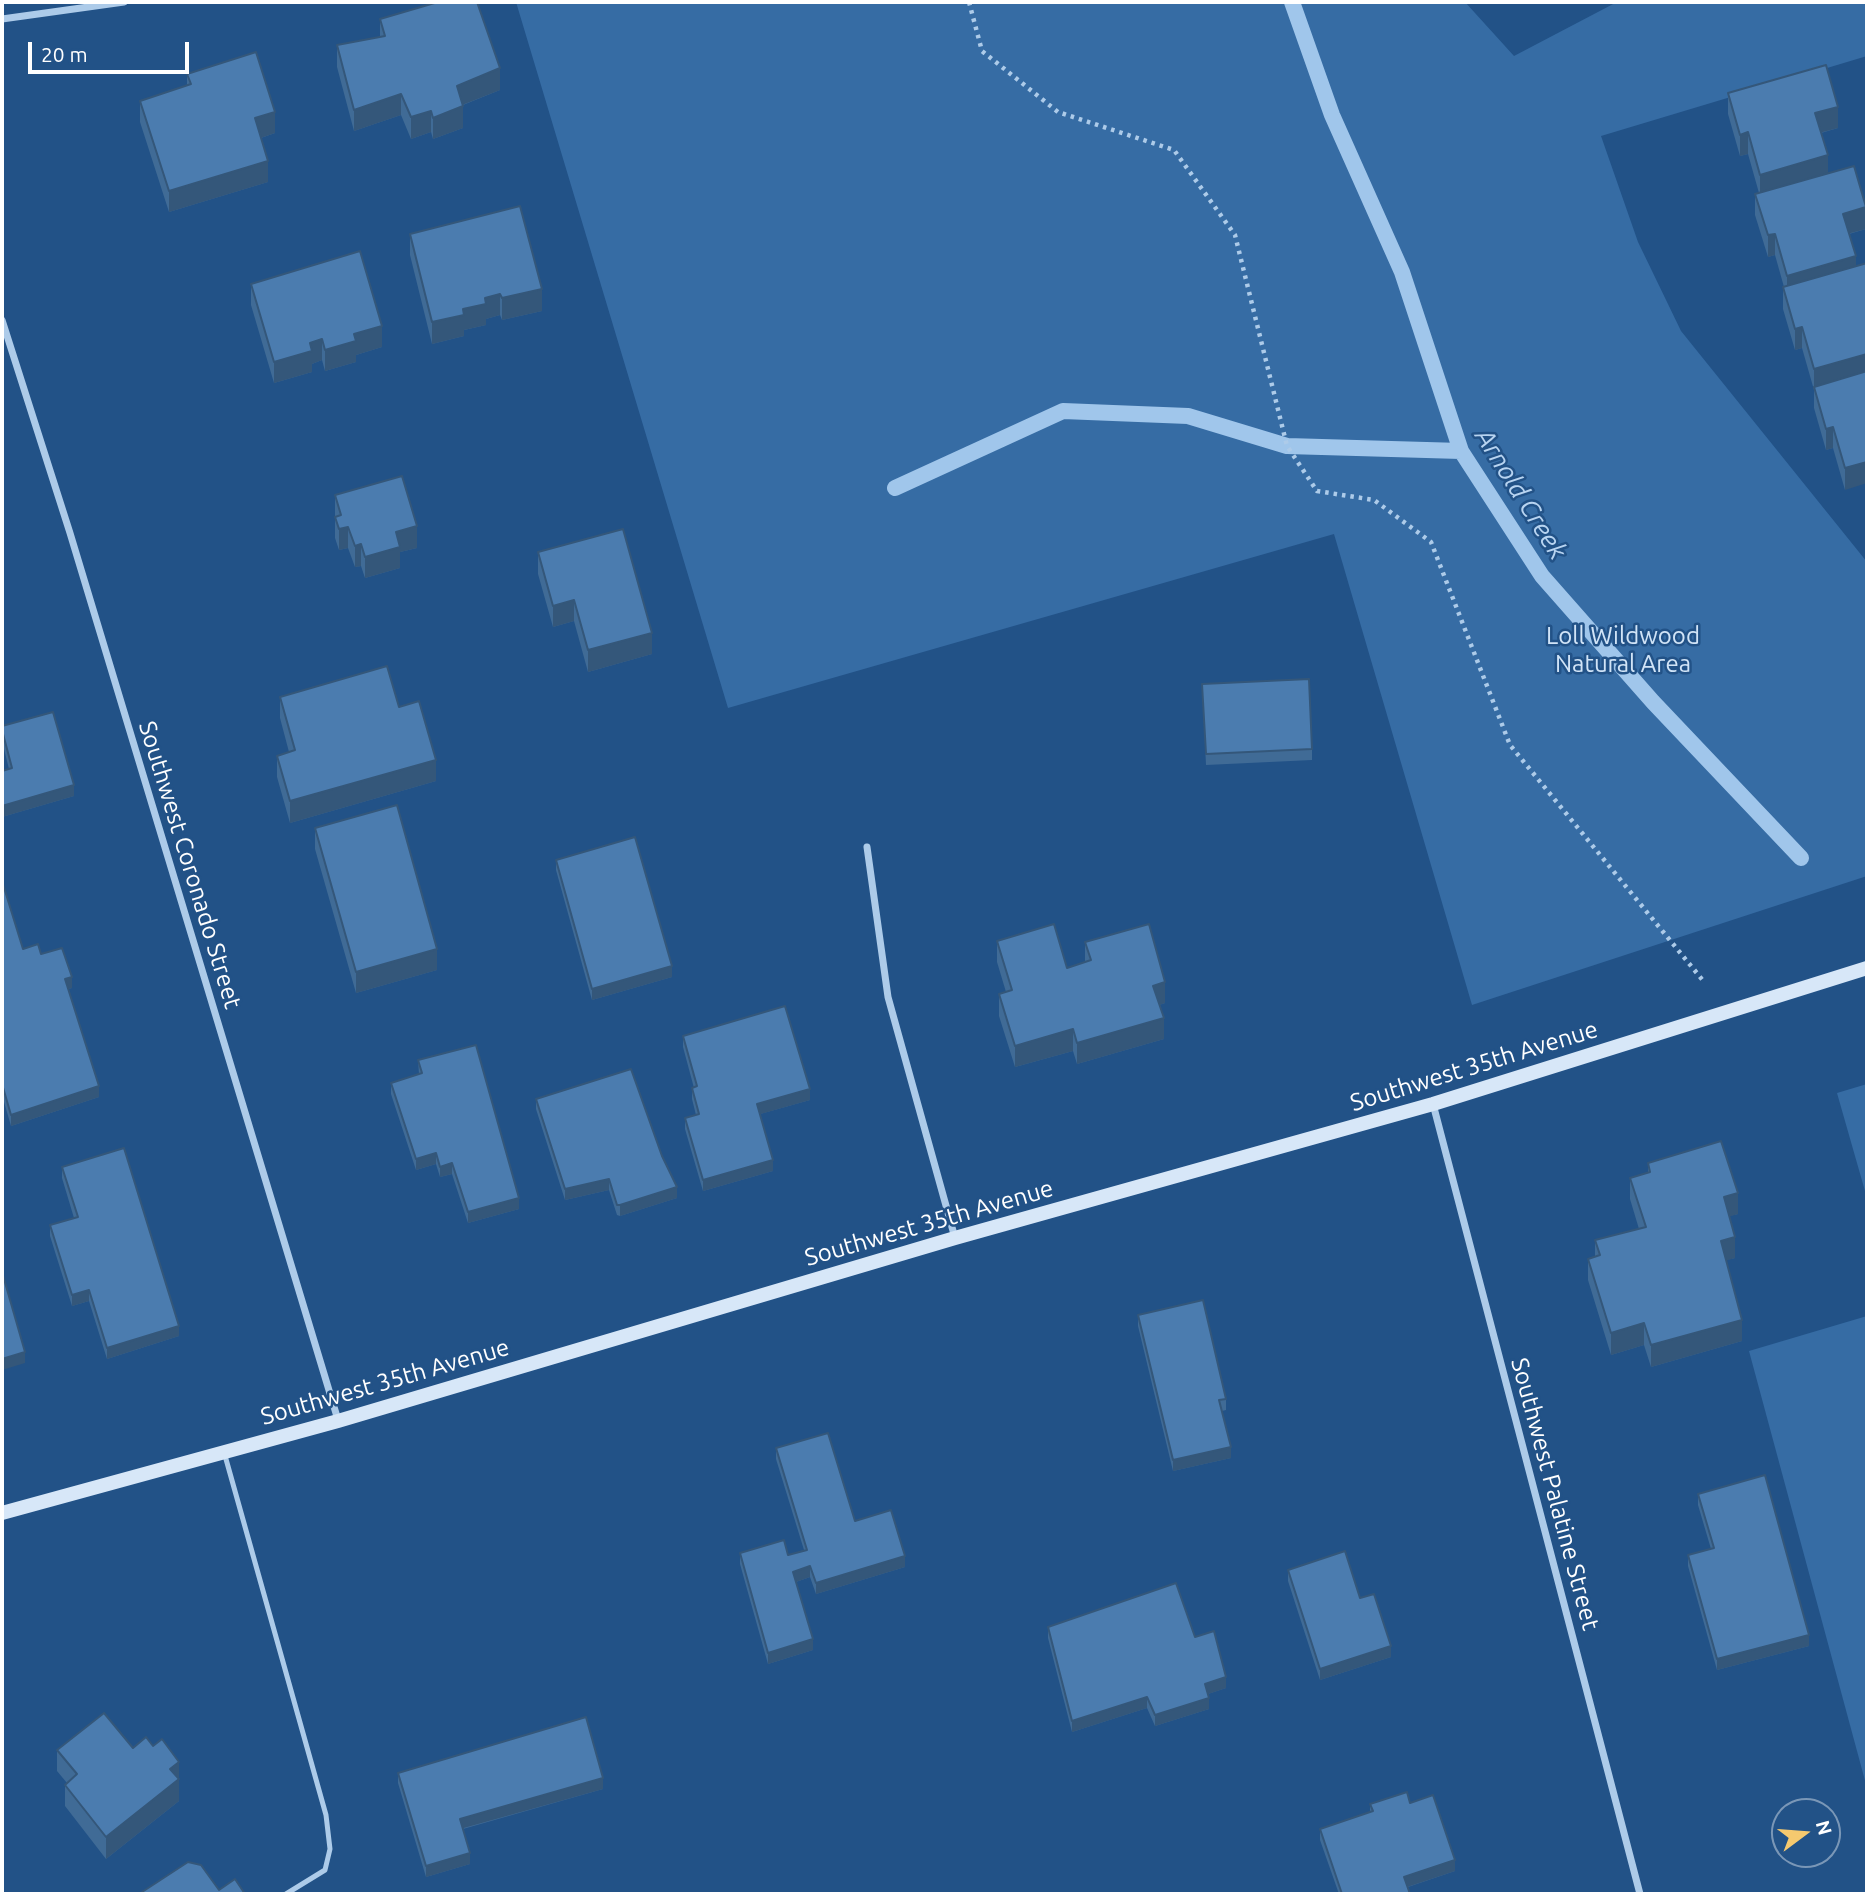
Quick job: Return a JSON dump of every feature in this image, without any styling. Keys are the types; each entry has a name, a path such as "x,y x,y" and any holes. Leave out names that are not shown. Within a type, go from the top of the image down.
{"street":[{"path":"2,19 124,2"},
{"name":"Southwest Coronado Street","path":"2,320 70,533 338,1421"},
{"path":"867,847 888,997 955,1238"},
{"name":"Southwest 35th Avenue","path":"2,1513 338,1421 955,1238 1433,1104 1867,968"},
{"name":"Southwest Palatine Street","path":"1433,1104 1640,1894"}],"lane":[{"path":"224,1452 326,1815 330,1849 325,1870 286,1894"}],"path":[{"path":"969,2 982,51 1058,112 1174,150 1235,235 1287,446 1317,491 1374,500 1431,542 1510,746 1729,1013"}],"green space":[{"name":"Loll Wildwood Natural Area","path":"516,2 1465,2 1514,56 1617,2 1867,2 1867,56 1601,136 1638,242 1681,331 1867,562 1867,876 1472,1005 1334,534 728,708"},
{"path":"1867,1084 1867,1198 1837,1093"},
{"path":"1867,1316 1867,1788 1749,1351"}],"building":[{"path":"438,2 477,2 500,68 457,86 463,106 433,118 431,111 411,117 401,94 354,110 337,45 385,36 380,19"},
{"path":"256,52 275,112 255,118 268,161 169,191 140,101 191,84 187,74"},
{"path":"1826,65 1838,107 1815,113 1828,155 1760,175 1748,132 1740,135 1728,93"},
{"path":"1854,166 1866,207 1843,214 1856,256 1787,276 1775,234 1768,235 1755,194"},
{"path":"520,206 542,289 502,298 500,294 485,298 486,304 463,309 464,315 432,322 410,234"},
{"path":"360,251 382,326 354,334 356,341 325,350 322,339 310,343 312,351 274,362 251,284"},
{"path":"1867,263 1867,354 1814,369 1802,327 1795,329 1783,287"},
{"path":"1867,371 1867,462 1845,468 1833,427 1826,429 1814,387"},
{"path":"402,476 417,526 396,532 400,547 365,557 361,544 355,546 348,527 339,529 335,517 341,515 335,495"},
{"path":"623,529 652,633 588,650 574,600 553,606 538,552"},
{"path":"387,666 399,707 419,701 436,760 290,801 277,756 295,750 280,697"},
{"path":"1309,679 1312,749 1206,754 1202,684"},
{"path":"53,712 74,785 2,806 2,771 12,768 2,726"},
{"path":"397,805 437,949 356,972 315,828"},
{"path":"635,837 672,966 592,989 556,860"},
{"path":"2,881 23,949 38,944 41,954 62,948 72,977 65,979 99,1086 11,1115 2,1084"},
{"path":"1054,924 1067,968 1091,960 1085,942 1149,924 1165,982 1153,986 1164,1018 1077,1043 1073,1029 1015,1046 999,994 1012,990 997,941"},
{"path":"785,1006 810,1089 757,1104 773,1160 703,1180 685,1118 699,1114 692,1088 697,1086 683,1036"},
{"path":"476,1045 519,1198 468,1212 452,1163 440,1167 436,1153 416,1159 391,1083 422,1073 418,1060"},
{"path":"631,1069 662,1156 677,1187 620,1205 617,1205 609,1179 565,1189 536,1099"},
{"path":"1721,1141 1738,1193 1724,1197 1735,1237 1721,1241 1742,1320 1651,1345 1644,1323 1611,1333 1588,1259 1600,1255 1595,1240 1646,1227 1630,1178 1650,1172 1648,1163"},
{"path":"124,1148 179,1326 107,1348 89,1290 72,1295 50,1225 78,1217 62,1167"},
{"path":"2,1272 25,1352 2,1359"},
{"path":"1203,1300 1226,1399 1219,1400 1231,1447 1173,1460 1138,1315"},
{"path":"828,1433 855,1521 891,1510 905,1556 816,1583 810,1566 793,1572 813,1639 768,1653 740,1553 784,1540 788,1555 807,1550 776,1448"},
{"path":"1765,1475 1809,1635 1717,1659 1688,1555 1714,1548 1698,1494"},
{"path":"1345,1551 1360,1598 1374,1594 1391,1646 1320,1669 1288,1570"},
{"path":"1176,1583 1195,1637 1214,1631 1226,1677 1205,1684 1209,1698 1155,1715 1147,1697 1072,1721 1048,1627"},
{"path":"104,1713 133,1748 146,1737 153,1746 162,1739 179,1762 170,1769 179,1779 106,1837 65,1785 77,1774 57,1750"},
{"path":"586,1717 603,1778 460,1819 470,1853 426,1866 398,1773"},
{"path":"1407,1792 1410,1803 1433,1795 1455,1860 1404,1877 1410,1894 1342,1894 1320,1829 1373,1811 1370,1804"},
{"path":"188,1862 201,1865 219,1890 235,1879 245,1894 139,1894"}],"waterway":[{"name":"Arnold Creek","path":"1292,2 1332,115 1402,272 1461,451 1542,576 1653,702 1801,858"},
{"path":"895,488 1063,411 1188,416 1287,446 1461,451"}]}
